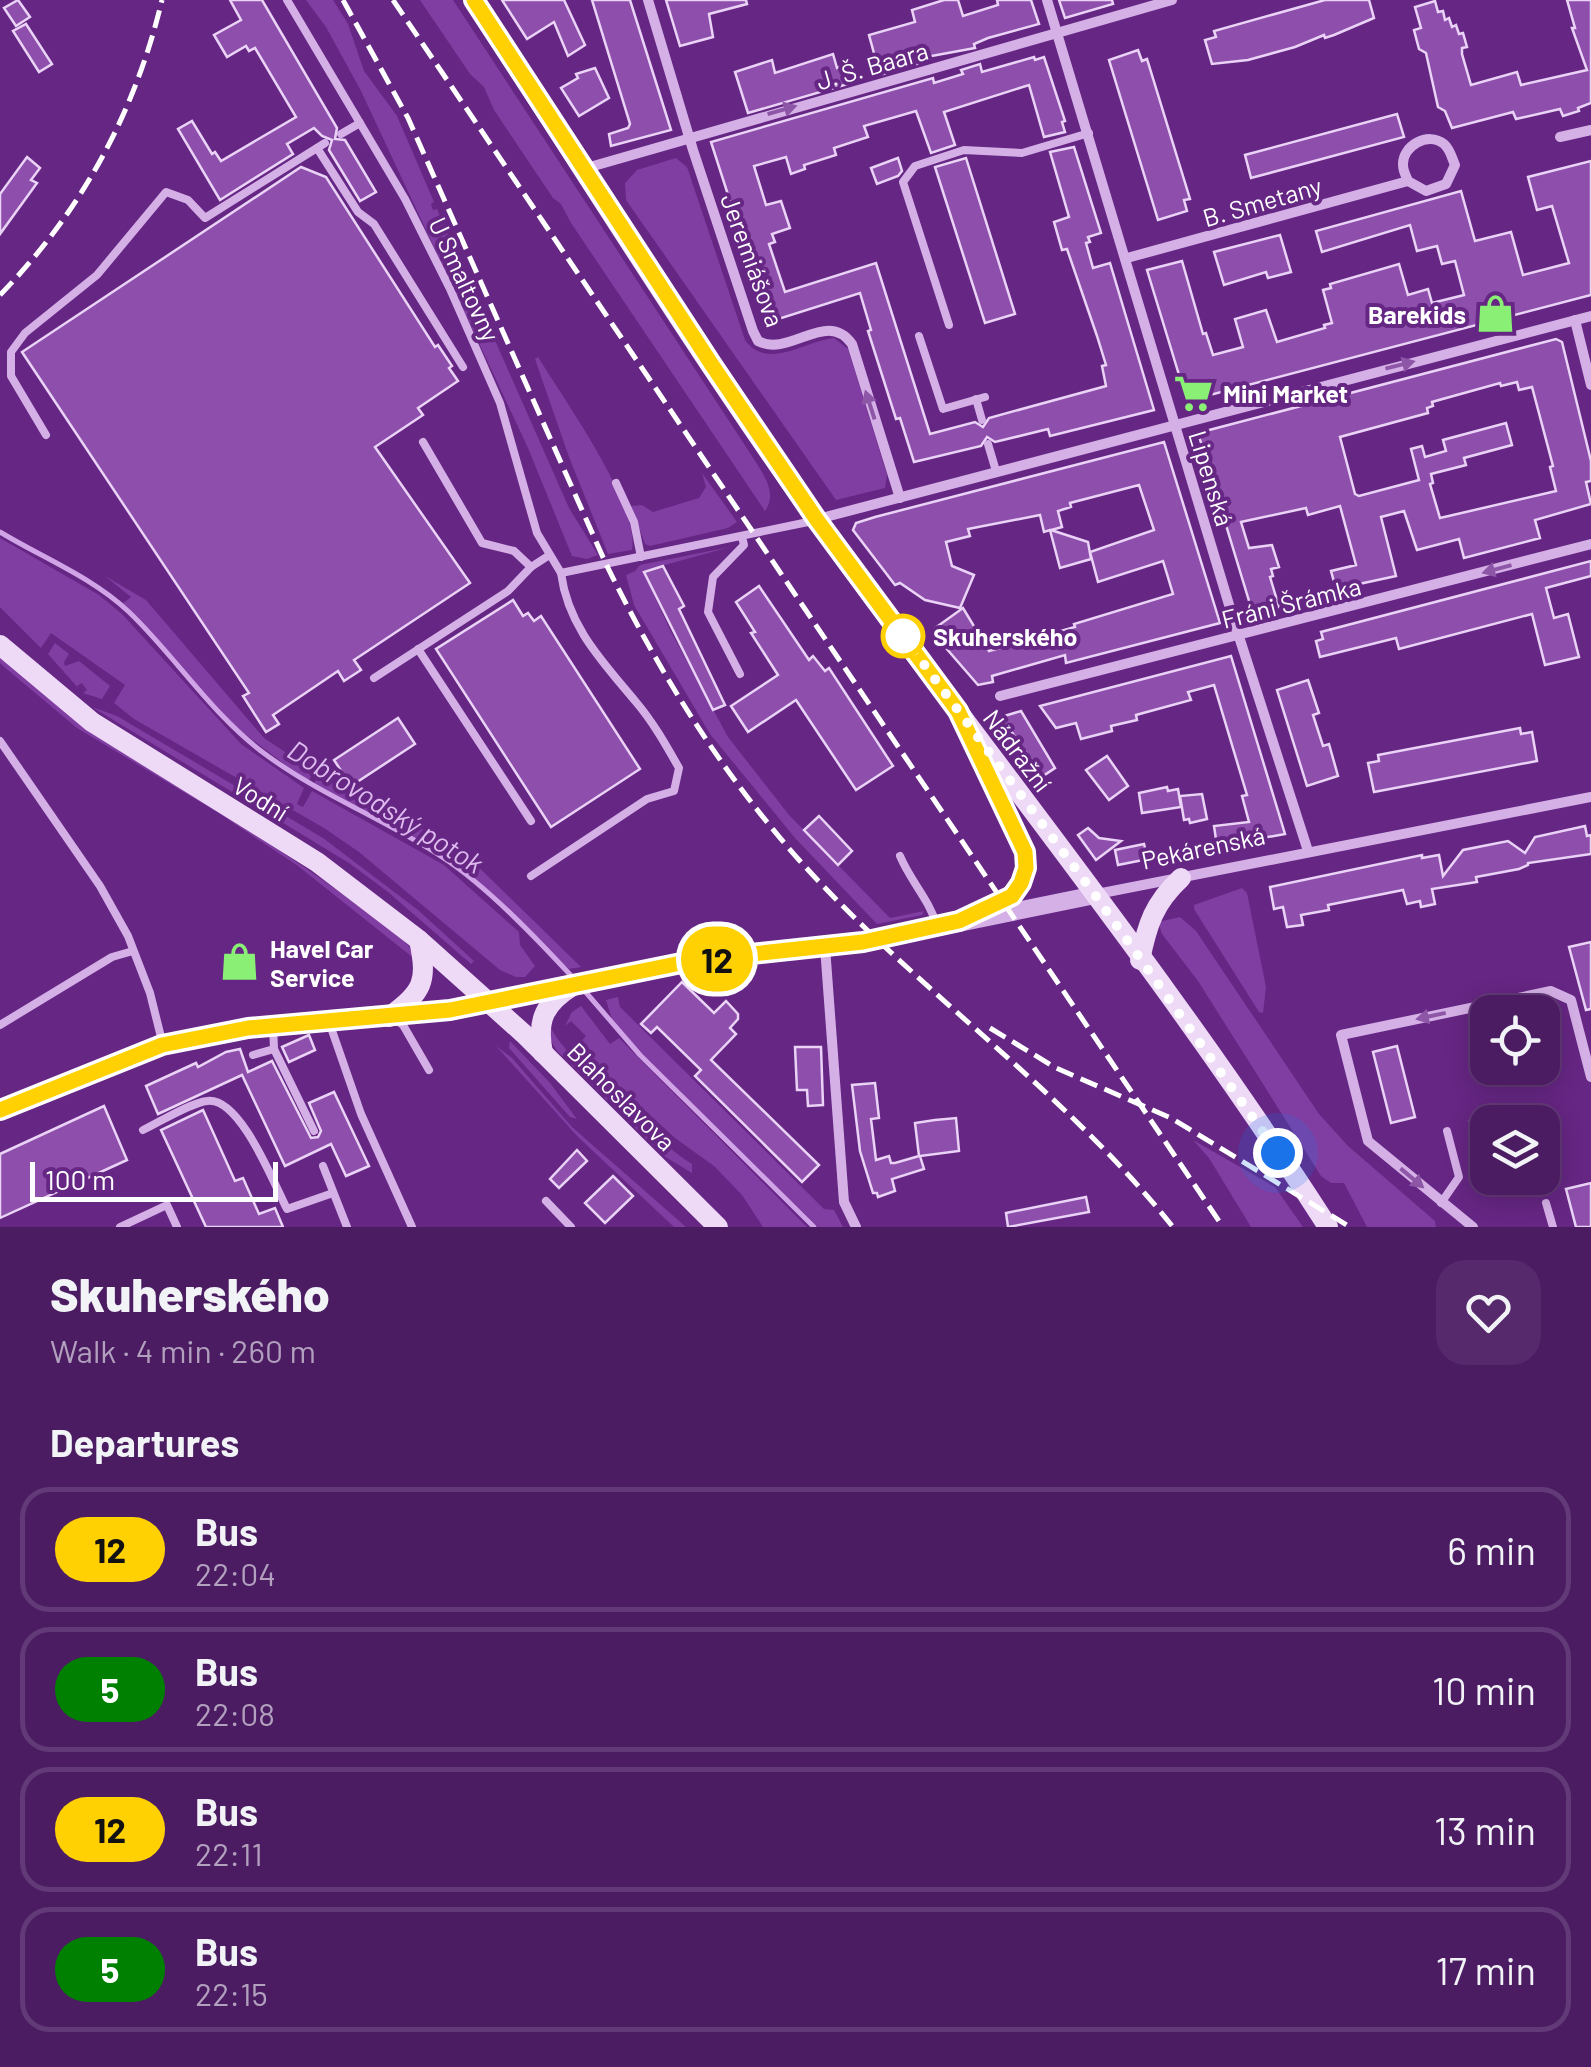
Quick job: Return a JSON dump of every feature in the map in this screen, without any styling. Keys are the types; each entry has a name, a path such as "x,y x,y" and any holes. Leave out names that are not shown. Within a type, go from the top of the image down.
{"main road":[{"name":"Nádražní","path":"474,0 817,520 1095,895 1328,1227"},
{"name":"Vodní","path":"0,645 92,722 317,862 419,940 488,1003"},
{"path":"1140,960 1151,913 1180,878"},
{"path":"389,1017 410,1001 424,978 419,940"},
{"path":"543,1053 539,1026 548,1006 570,987"},
{"name":"Blahoslavova","path":"488,1003 718,1227"}],"street":[{"name":"Jeremiášova","path":"648,0 688,137 758,341 777,346 823,330 836,330 846,336 852,344 900,498"},
{"name":"Lipenská","path":"1047,0 1308,851"},
{"name":"J. Š. Baara","path":"582,169 1172,0"},
{"path":"1560,137 1591,130"},
{"name":"B. Smetany","path":"1127,258 1408,181 1426,191 1446,184 1455,165 1447,146 1437,140 1420,140 1408,150 1402,165 1408,181"},
{"path":"817,520 1591,316"},
{"path":"1575,320 1591,385"},
{"name":"Fráni Šrámka","path":"1000,696 1591,544"},
{"path":"958,711 1025,852 1026,868 1012,896 959,921"},
{"name":"Pekárenská","path":"0,1110 162,1045 273,1025 389,1017 488,1003 696,960 825,947 1591,797"},
{"path":"825,947 844,1202 856,1227"},
{"path":"1473,1227 1368,1141 1341,1035 1551,991 1571,1000 1591,1077"}],"lane":[{"name":"U Smaltovny","path":"287,0 412,214 500,404 538,533 548,556 562,573"},
{"path":"341,134 360,123"},
{"path":"949,324 903,182 914,166 964,150 1022,154 1088,133"},
{"path":"46,435 11,376 12,352 25,334 96,274 166,192 188,200 205,218 321,146 358,212 374,224 463,367"},
{"path":"919,336 944,408 981,398 982,420"},
{"path":"423,442 482,543 514,552 530,567"},
{"path":"988,444 996,471"},
{"path":"616,483 634,522 641,558"},
{"path":"531,876 647,799 674,791 679,768 658,732 577,626 562,573 817,520"},
{"path":"740,674 708,612 714,576 744,545 742,537"},
{"path":"374,678 508,590 530,567 548,556"},
{"path":"418,649 531,822"},
{"path":"0,742 100,886 150,993 162,1045"},
{"path":"900,856 912,884 932,908 937,926"},
{"path":"0,1025 112,957 133,951"},
{"path":"389,1017 403,1025 430,1070"},
{"path":"328,1020 360,1114 412,1227"},
{"path":"273,1025 274,1049 314,1131"},
{"path":"253,1055 274,1049"},
{"path":"143,1130 208,1100 224,1103 238,1116 287,1209 333,1193"},
{"path":"1440,1202 1460,1176 1447,1131"},
{"path":"323,1166 346,1227"},
{"path":"546,1200 571,1227"},
{"path":"1546,1204 1553,1227"},
{"path":"120,1227 168,1205 177,1227"}],"shaded area":[{"path":"306,0 333,0 348,24 364,71 397,116 434,202 433,210 437,209 569,508 598,555 587,559 572,556 528,448 361,91 326,27"},
{"path":"420,0 453,0 759,467 770,496 765,511 494,110 484,87 470,74"},
{"path":"676,158 687,167 745,340 754,349 775,354 834,338 848,349 887,475 885,488 836,500 626,200 625,183 637,170"},
{"path":"538,357 612,480 631,530 632,550 608,554 569,457 535,359"},
{"path":"702,473 737,522 728,528 645,544 631,506 642,505 653,512 699,498 706,487"},
{"path":"0,538 99,595 122,614 241,744 304,788 297,804 303,807 312,791 444,865 519,932 520,945 535,966 525,977 500,970 359,852 134,719 114,703 125,685 51,633 41,648 0,607"},
{"path":"730,547 643,571 670,630 728,737 789,815 890,918 924,911 922,915 877,924 795,838 710,734 634,605 626,575 640,565"},
{"path":"105,576 146,600 264,738 314,771 308,782 233,725 122,604 131,597"},
{"path":"55,643 69,654 65,666 79,661 110,686 102,699 83,693 87,690 82,683 77,686 80,690 48,654"},
{"path":"0,655 93,730 372,915 409,946 416,960 298,866 77,728 0,663"},
{"path":"92,707 117,716 323,838 418,910 474,961 471,964 349,863"},
{"path":"320,774 461,850 581,967 569,969 445,856 313,785"},
{"path":"1242,888 1247,893 1266,987 1263,1013 1194,909 1194,905"},
{"path":"1180,917 1196,931 1319,1114 1348,1146 1435,1221 1436,1227 1367,1227 1344,1183 1331,1183 1321,1176 1198,981 1162,934 1158,922"},
{"path":"618,997 620,1007 824,1209 834,1210 843,1227 818,1227 628,1040 612,1019 606,1000"},
{"path":"581,1006 610,1044 619,1038 807,1227 763,1227 742,1195 714,1166 675,1138 576,1047 586,1036 571,1021 565,1026 572,1012"},
{"path":"547,1027 615,1100 692,1164 692,1173 664,1156 557,1051"},
{"path":"510,1041 577,1119 570,1117 509,1048"},
{"path":"496,1046 512,1058 572,1127 686,1227 674,1227 578,1137"},
{"path":"1193,1140 1275,1187 1303,1227 1251,1227 1209,1158"}],"building":[{"path":"18,0 30,17 16,26 4,8"},
{"path":"230,0 262,0 337,128 335,139 345,140 376,192 360,201 329,150 332,140 314,128 287,144 293,154 220,200 178,129 192,121 212,154 215,152 221,161 296,117 255,48 249,51 246,46 227,57 214,35 241,20"},
{"path":"502,0 564,0 585,45 568,56 554,22 527,39"},
{"path":"592,0 630,0 671,130 611,146 609,134 630,124"},
{"path":"666,0 746,0 747,4 709,14 713,37 680,46"},
{"path":"958,0 963,16 998,5 997,0 1031,0 1039,24 988,38 974,44 975,48 926,57 927,61 880,75 869,35 915,22 912,10"},
{"path":"1059,0 1112,0 1113,4 1065,18"},
{"path":"1325,0 1369,0 1374,18 1295,47 1248,60 1212,64 1205,40 1216,37 1214,31"},
{"path":"1567,0 1591,0 1591,103 1563,116 1560,109 1516,119 1513,112 1452,128 1445,111 1438,107 1426,53 1419,49 1414,30 1421,28 1415,7 1435,1 1445,20 1449,18 1452,27 1456,25 1459,34 1463,33 1467,47 1462,48 1462,54 1471,85 1517,72 1521,85 1587,70"},
{"path":"26,24 52,64 39,72 13,31"},
{"path":"1138,50 1142,61 1147,59 1190,199 1184,200 1187,211 1158,220 1109,60"},
{"path":"833,54 837,68 843,66 848,84 748,113 735,72 772,60 775,73"},
{"path":"1044,57 1065,132 1044,137 1029,85 944,112 955,145 931,153 916,111 864,126 868,137 834,148 836,155 804,165 805,169 791,174 786,157 754,166 766,205 781,201 790,228 772,234 775,242 769,244 785,292 876,263 930,434 975,422 983,427 989,418 1106,386 1102,366 1106,365 1097,336 1054,222 1069,217 1050,152 1074,147 1101,233 1088,237 1090,242 1086,243 1093,268 1110,263 1154,410 1050,436 1048,429 995,442 987,437 981,446 914,462 900,418 896,419 860,293 769,322 711,142 933,78 934,83 980,64 982,72"},
{"path":"595,68 609,98 579,116 561,88 578,78 576,74"},
{"path":"1397,114 1404,137 1251,178 1245,155"},
{"path":"27,157 40,168 31,180 37,183 0,234 0,194"},
{"path":"898,158 902,171 898,176 877,184 871,168"},
{"path":"966,158 1015,314 985,323 935,167"},
{"path":"1591,161 1591,295 1187,401 1147,270 1182,261 1213,355 1243,347 1235,319 1266,310 1277,342 1332,323 1323,290 1331,288 1330,284 1399,264 1408,295 1428,289 1432,303 1464,295 1455,261 1442,264 1437,246 1417,251 1410,225 1322,252 1316,231 1461,191 1475,241 1511,232 1523,275 1569,263 1552,206 1537,210 1528,177"},
{"path":"301,167 326,177 435,347 438,345 452,366 449,368 458,381 418,408 423,415 375,447 470,583 354,660 361,670 344,681 338,671 273,715 279,724 266,732 243,696 249,693 22,352"},
{"path":"1280,235 1291,272 1268,278 1266,272 1224,285 1214,252"},
{"path":"1556,339 1562,342 1591,461 1591,481 1586,482 1591,504 1535,520 1540,538 1464,558 1459,539 1417,550 1404,511 1381,517 1396,576 1336,589 1331,571 1356,565 1340,506 1308,515 1306,508 1241,522 1249,548 1272,545 1279,567 1271,569 1270,577 1279,607 1253,614 1198,433","holes":["1517,382 1519,390 1532,387 1556,491 1440,518 1431,474 1466,465 1464,458 1512,445 1506,423 1443,440 1446,451 1425,457 1422,446 1411,449 1419,480 1355,494 1340,437 1428,413 1432,402 1500,383 1501,386"]},
{"path":"1164,442 1220,623 1066,663 1065,655 992,676 993,682 978,685 946,648 935,628 963,608 989,651 1173,594 1163,561 1098,582 1090,552 1154,530 1139,485 1070,503 1071,507 1058,511 1062,527 1051,530 1088,542 1091,559 1060,568 1050,530 1044,532 1040,515 968,529 970,536 946,542 952,566 974,575 960,608 925,600 900,583 895,585 853,530 856,523 875,517"},
{"path":"1591,561 1591,576 1546,588 1554,618 1568,614 1579,657 1545,665 1532,614 1399,649 1396,638 1320,657 1316,641 1323,639 1321,632"},
{"path":"663,566 725,705 713,710 644,572"},
{"path":"759,586 809,660 813,656 825,671 829,668 893,766 856,790 796,700 748,732 731,706 778,675 736,602"},
{"path":"513,600 523,616 528,613 534,621 541,616 640,769 551,827 436,649"},
{"path":"1231,656 1285,834 1217,846 1214,826 1249,822 1242,796 1247,795 1214,685 1188,692 1191,700 1136,715 1137,720 1111,726 1112,731 1081,739 1076,723 1056,728 1040,706"},
{"path":"1308,680 1319,713 1313,715 1323,746 1329,744 1338,776 1307,786 1277,690"},
{"path":"1021,711 1055,768 1043,776 1001,717"},
{"path":"398,718 415,744 351,786 334,760"},
{"path":"1520,728 1521,734 1532,732 1537,761 1374,792 1368,763 1379,761 1378,755"},
{"path":"1107,756 1128,786 1109,800 1086,770"},
{"path":"1167,787 1168,791 1178,789 1181,807 1142,813 1139,793"},
{"path":"1202,794 1207,819 1190,823 1189,819 1184,820 1180,796"},
{"path":"819,816 852,851 838,865 804,830"},
{"path":"1585,826 1587,836 1591,835 1591,854 1528,863 1519,869 1476,877 1477,882 1432,889 1435,904 1407,904 1403,890 1328,905 1329,910 1301,915 1303,925 1287,927 1283,907 1274,909 1270,887 1422,855 1439,855 1443,876 1463,850 1508,841 1525,853 1535,837"},
{"path":"1088,828 1099,838 1121,841 1096,860 1078,835"},
{"path":"1144,844 1148,859 1118,865 1115,850"},
{"path":"1591,942 1591,1009 1586,1010 1569,947"},
{"path":"682,982 714,1013 726,1001 738,1014 730,1028 736,1034 711,1060 819,1165 802,1182 695,1076 701,1070 657,1027 651,1033 641,1024"},
{"path":"309,1035 315,1050 289,1062 282,1047"},
{"path":"1397,1046 1415,1117 1391,1123 1373,1052"},
{"path":"795,1047 821,1047 823,1105 808,1106 807,1090 797,1090"},
{"path":"240,1049 248,1072 272,1061 311,1138 318,1137 321,1131 309,1103 334,1092 369,1166 346,1176 331,1144 285,1166 242,1075 158,1114 146,1086 196,1063 198,1067"},
{"path":"875,1083 879,1118 871,1119 876,1160 889,1156 891,1163 895,1163 919,1156 915,1123 935,1120 956,1118 959,1151 920,1156 924,1169 892,1179 895,1191 878,1197 873,1193 860,1151 852,1085"},
{"path":"104,1106 127,1160 0,1218 0,1154"},
{"path":"203,1110 235,1181 243,1178 259,1214 275,1208 283,1227 206,1227 161,1130"},
{"path":"577,1150 587,1161 559,1188 550,1179"},
{"path":"613,1176 633,1196 605,1223 585,1203"},
{"path":"1591,1183 1591,1227 1576,1227 1566,1189"},
{"path":"1086,1197 1089,1212 1008,1227 1006,1213"}],"waterway":[{"name":"Dobrovodský potok","path":"0,532 115,600 246,739 308,782 420,843 459,869 512,915 576,981"},
{"name":"Dobrovodský potok","path":"583,989 640,1055 814,1227"}],"railway":[{"path":"0,295 56,230 101,159 137,82 162,0"},
{"path":"343,0 408,118 606,564 647,643 717,756 771,827 845,908 1085,1130 1173,1227"},
{"path":"393,0 1223,1227"},
{"path":"990,1028 1056,1068 1171,1118 1350,1227"}],"bus line":[{"name":"12","path":"0,1110 162,1045 308,1020 450,1010 696,960 880,939 959,921 999,904 1012,896 1021,883 1026,868 1025,852 958,711 817,520 474,0"}],"place":[{"name":"Barekids","path":"1496,314"},
{"name":"Mini Market","path":"1193,393"},
{"name":"Skuherského","path":"903,636"},
{"name":"Havel Car Service","path":"240,962"}],"route":[{"path":"903,636 1095,895 1278,1153"}]}
